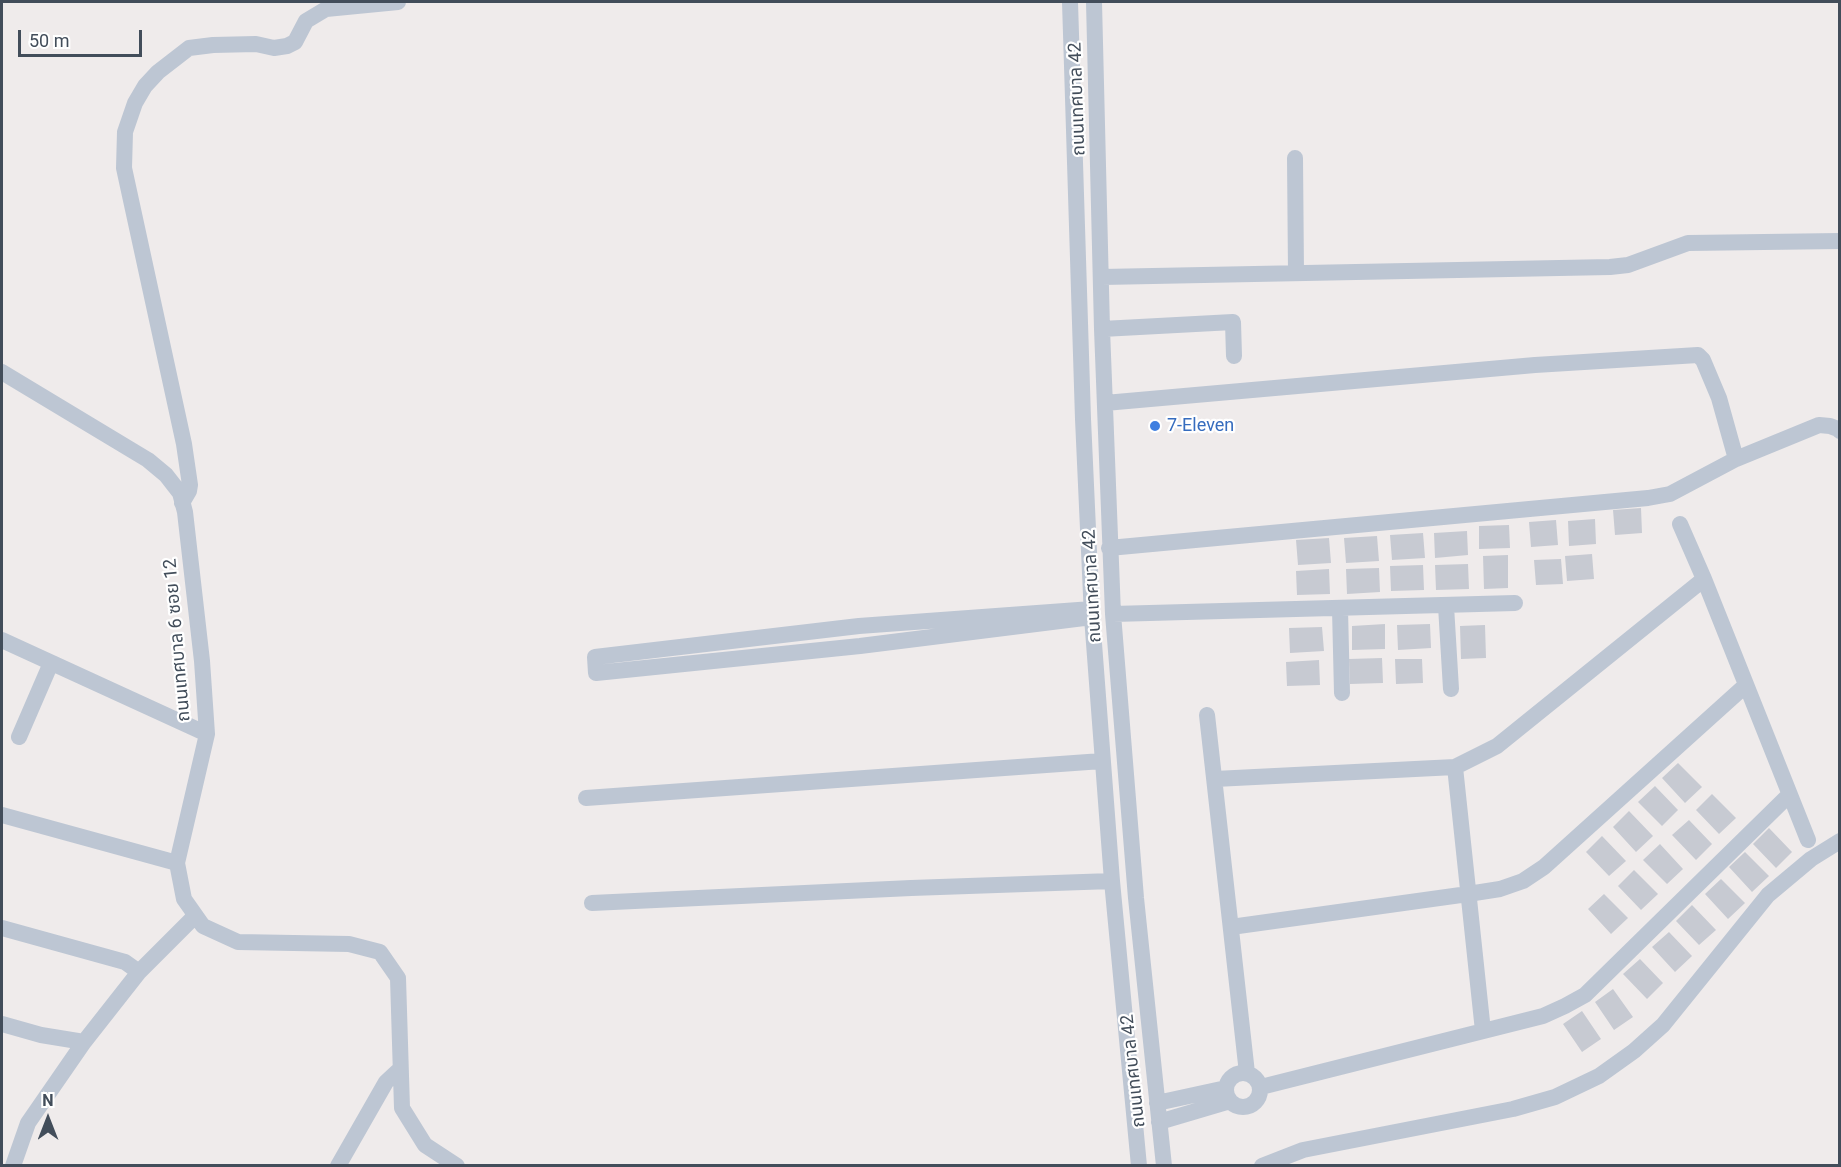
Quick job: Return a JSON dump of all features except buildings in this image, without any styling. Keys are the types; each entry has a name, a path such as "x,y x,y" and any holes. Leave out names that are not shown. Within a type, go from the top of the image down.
{"street":[{"path":"182,502 188,495 190,485 186,454 124,168 125,132 135,103 158,72 189,48 256,44 274,48 286,46 295,42 306,21 326,9 398,2"},
{"name":"ถนนเทศบาล 42","path":"1070,2 1083,419 1092,613 1112,881 1139,1166"},
{"name":"ถนนเทศบาล 42","path":"1094,2 1109,548 1131,842 1164,1166"},
{"path":"1295,158 1296,273"},
{"path":"1102,278 1610,267 1628,265 1688,243 1839,241"},
{"path":"1102,329 1233,322 1234,356"},
{"path":"1105,403 1535,365 1692,354 1701,356 1710,375 1736,459"},
{"name":"ถนนเทศบาล 6 ซอย 12","path":"2,372 148,460 166,475 180,493 185,512 201,649 207,734 177,863 184,899 203,926 237,942 349,944 380,952 398,978 402,1108 425,1145 457,1166"},
{"path":"1109,548 1648,498 1670,494 1736,459 1819,425 1830,426 1839,431"},
{"path":"1680,524 1808,840"},
{"path":"1215,779 1455,767 1497,746 1704,579"},
{"path":"1113,614 1515,603"},
{"path":"1446,606 1451,689"},
{"path":"1340,609 1342,693"},
{"path":"1092,613 860,646 596,672 595,657 744,639 859,626 1092,613"},
{"path":"859,626 860,646"},
{"path":"744,639 745,658"},
{"path":"2,640 207,734"},
{"path":"19,737 51,663"},
{"path":"1231,927 1500,889 1523,881 1544,867 1746,685"},
{"path":"1207,715 1247,1073"},
{"path":"586,798 1102,760"},
{"path":"1455,767 1484,1031"},
{"path":"1261,1087 1543,1016 1585,995 1790,795"},
{"path":"2,815 177,863"},
{"path":"1262,1166 1303,1150 1512,1109 1555,1097 1599,1076 1634,1051 1663,1025 1768,895 1786,878 1839,841"},
{"path":"592,903 1112,881"},
{"path":"13,1166 28,1123 84,1042 139,972 195,916"},
{"path":"2,928 125,962 139,972"},
{"path":"2,1024 41,1035 84,1042"},
{"path":"338,1166 386,1082 400,1070"},
{"path":"1247,1073 1256,1078 1261,1087 1258,1100 1245,1108 1238,1107 1228,1094 1229,1081 1234,1075 1247,1073"},
{"path":"1157,1103 1228,1094"},
{"path":"1159,1122 1228,1094"}],"place":[{"name":"7-Eleven","path":"1155,426"}]}
